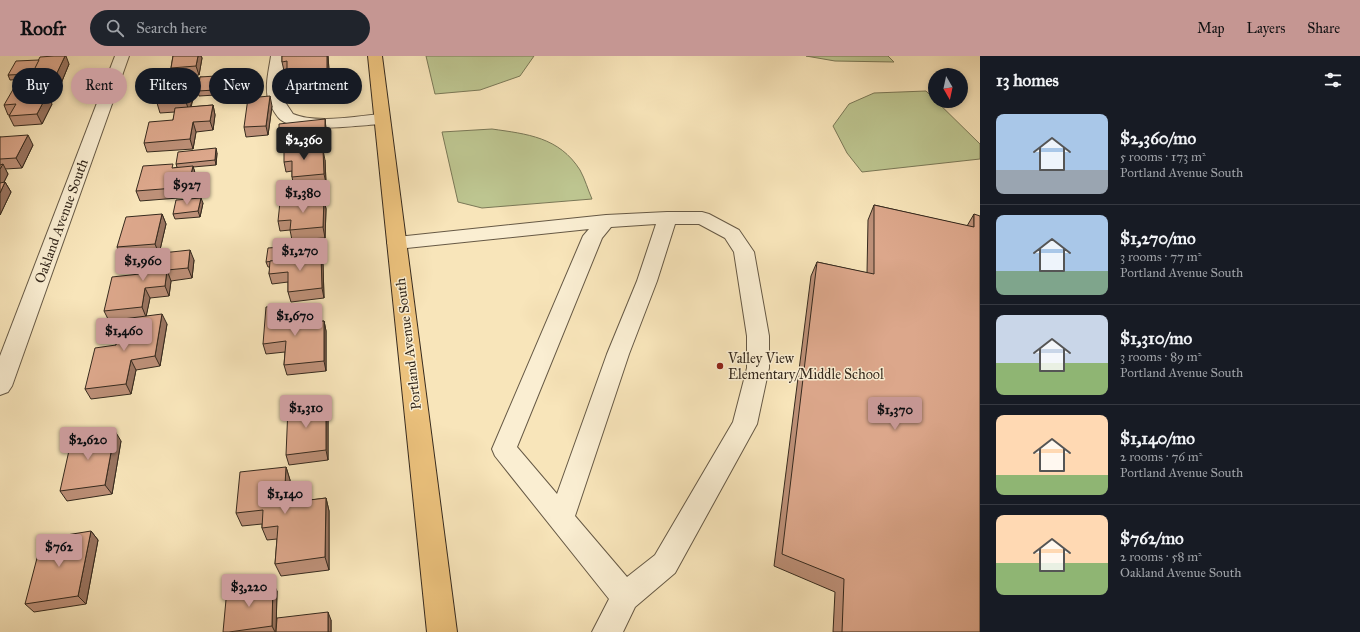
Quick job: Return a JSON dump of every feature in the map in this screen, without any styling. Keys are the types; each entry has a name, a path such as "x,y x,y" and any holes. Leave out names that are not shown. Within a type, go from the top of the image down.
{"main road":[{"name":"Portland Avenue South","path":"375,56 442,632"}],"street":[{"name":"Oakland Avenue South","path":"0,386 122,56"},
{"path":"278,56 276,94 278,104 287,117 299,122 382,119"},
{"path":"561,519 616,361 647,281 667,218"},
{"path":"396,243 606,221 702,218 732,234 744,252 758,336 758,368 745,424 665,564 625,597 607,632"},
{"path":"606,221 593,236 504,449 625,597"}],"green space":[{"path":"426,56 534,56 520,76 480,90 435,94"},
{"path":"806,56 888,56 894,62 835,61"},
{"path":"926,91 928,93 928,108 943,108 980,144 980,159 862,172 847,153 833,126 849,104 874,93"},
{"path":"492,129 530,135 562,150 572,159 580,170 592,199 482,208 458,202 442,132"}],"building":[{"path":"65,56 59,68 34,68 40,57"},
{"path":"173,56 198,56 196,66 171,68"},
{"path":"282,56 327,56 327,68 287,68 287,61 282,62"},
{"path":"39,60 35,68 12,68 16,61"},
{"path":"12,68 12,75 8,75"},
{"path":"209,76 209,90 201,91 201,77"},
{"path":"12,91 12,104 16,104 4,105"},
{"path":"270,96 266,126 244,127 247,104 264,104 264,97"},
{"path":"16,104 42,104 37,114 9,116"},
{"path":"213,105 210,121 193,122 190,139 144,143 149,122 173,120 175,108"},
{"path":"325,119 325,131 279,136 279,124"},
{"path":"28,135 16,158 0,159 0,137"},
{"path":"301,144 301,152 323,150 324,174 292,177 292,161 284,162 284,146"},
{"path":"216,148 215,160 176,164 178,152"},
{"path":"173,164 172,168 193,166 188,187 136,191 143,166"},
{"path":"5,182 0,193 0,183"},
{"path":"201,198 198,211 173,214 176,200"},
{"path":"324,199 323,227 290,230 291,220 278,221 280,202"},
{"path":"874,205 974,227 974,214 980,216 980,632 842,632 844,579 782,554 817,262 874,274"},
{"path":"162,214 155,244 117,247 126,217"},
{"path":"295,246 294,258 266,262 268,248"},
{"path":"190,250 188,268 167,270 165,286 145,288 142,307 104,311 112,277 158,272 162,253"},
{"path":"321,255 322,288 288,292 288,272 269,274 270,261"},
{"path":"289,305 287,325 324,321 324,361 284,365 286,341 263,344 266,307"},
{"path":"162,314 155,356 131,360 126,384 85,389 95,348 116,345 123,319"},
{"path":"326,403 326,450 286,455 288,407"},
{"path":"115,431 105,485 60,491 72,437"},
{"path":"286,467 284,503 326,498 325,557 275,564 278,526 262,528 263,510 236,513 240,472"},
{"path":"91,531 78,596 25,604 42,539"},
{"path":"273,582 272,626 223,632 227,589"},
{"path":"328,612 328,632 276,632 277,618"}],"place":[{"name":"Valley View Elementary/Middle School","path":"720,366"}]}
